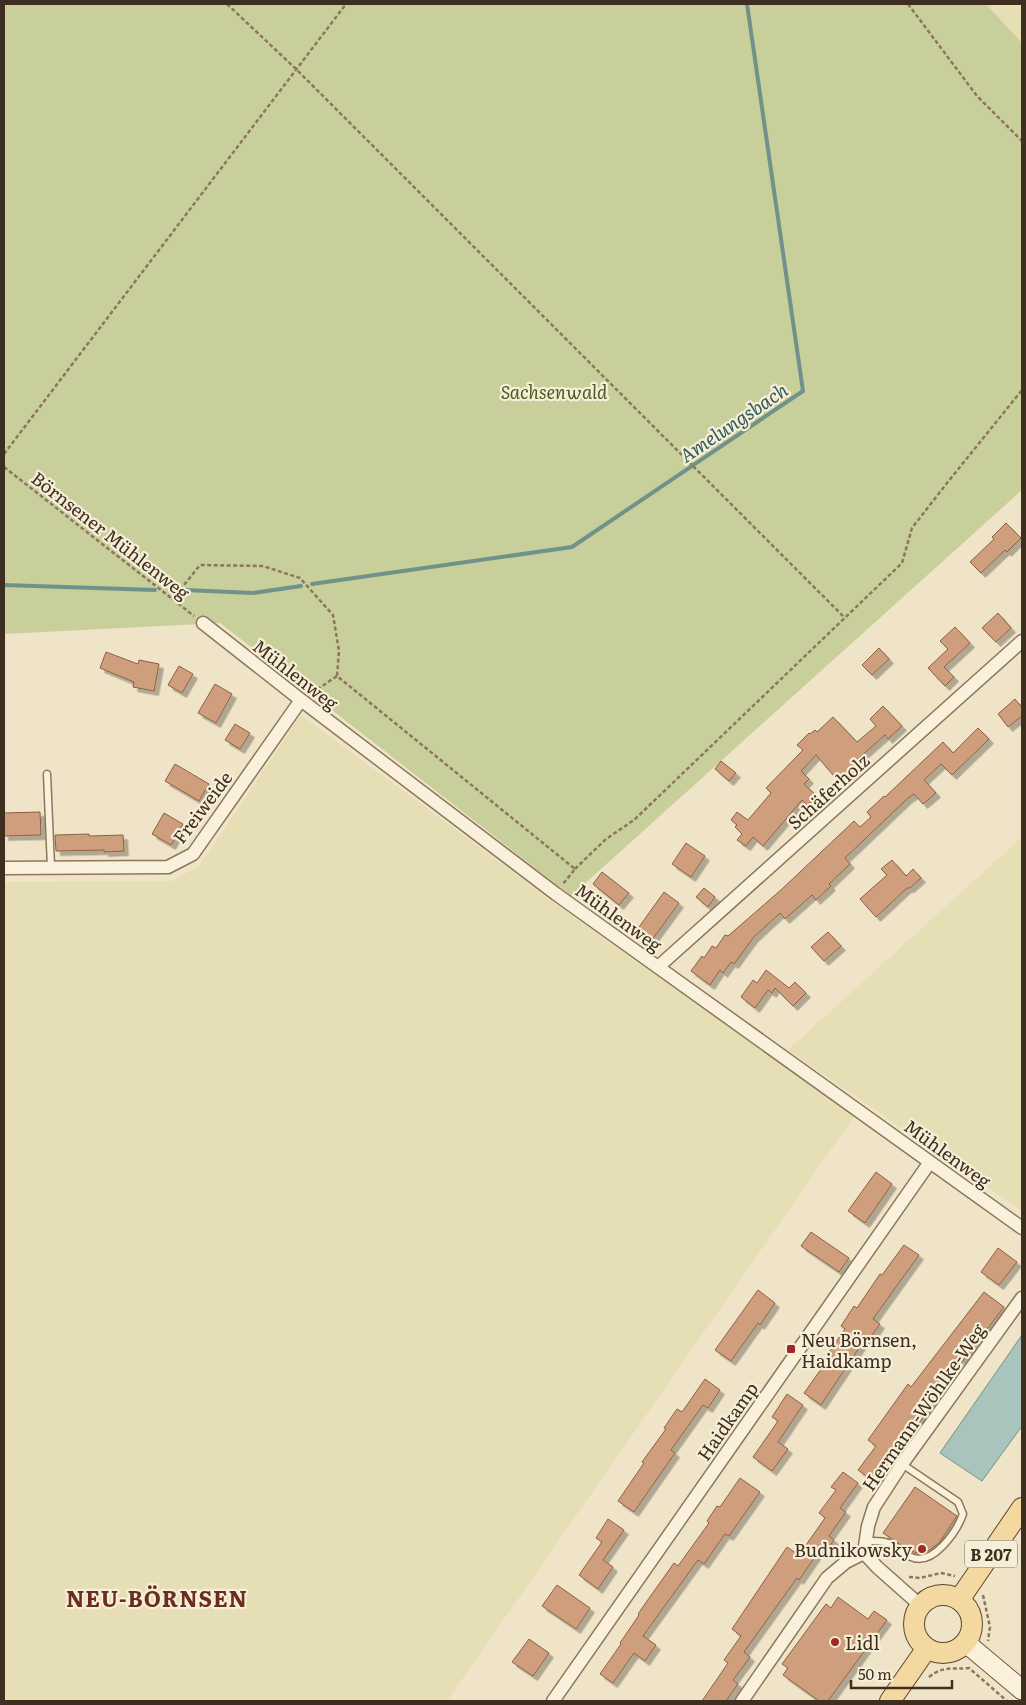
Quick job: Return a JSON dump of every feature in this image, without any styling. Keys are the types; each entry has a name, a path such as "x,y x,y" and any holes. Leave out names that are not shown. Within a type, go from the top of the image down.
{"main road":[{"name":"B 207","path":"959,1600 1022,1508"},
{"path":"943,1595 959,1600 971,1615 972,1625 966,1643 952,1652 935,1652 927,1648 920,1642 916,1633 916,1614 921,1606 927,1600 943,1595"},
{"path":"890,1701 927,1648"}],"street":[{"name":"Mühlenweg","path":"203,623 556,894 1022,1228"},
{"name":"Schäferholz","path":"658,967 1022,641"},
{"name":"Freiweide","path":"4,868 168,867 193,854 301,700"},
{"name":"Haidkamp","path":"553,1701 930,1162"},
{"name":"Hermann-Wöhlke-Weg","path":"864,1547 874,1507 902,1464 1022,1298"},
{"path":"742,1701 827,1578 864,1547 877,1567 921,1606"},
{"path":"966,1643 1022,1690"}],"lane":[{"path":"47,774 51,867"},
{"path":"864,1547 888,1543 911,1557 917,1559 928,1557 938,1551 960,1521 963,1514 958,1502 902,1464"}],"path":[{"path":"226,4 296,69 845,618"},
{"path":"4,454 346,4"},
{"path":"908,4 977,96 1022,141"},
{"path":"556,894 575,868 606,839 634,820 902,563 912,528 1022,390"},
{"name":"Börnsener Mühlenweg","path":"4,467 203,623"},
{"path":"172,600 200,565 262,566 300,578 333,615 339,651 337,676"},
{"path":"337,676 575,868"},
{"path":"301,700 337,676"},
{"path":"902,1575 920,1578 941,1573 959,1577"},
{"path":"983,1594 990,1628 987,1645"},
{"path":"926,1679 938,1670 953,1667 969,1668 1007,1701"}],"shaded area":[{"path":"986,4 1022,4 1022,43"},
{"path":"301,715 576,919 855,1115 447,1701 4,1701 4,882 172,881 200,865"},
{"path":"1022,837 1022,1211 788,1050"}],"green space":[{"name":"Sachsenwald","path":"4,4 986,4 1022,43 1022,490 571,896 220,623 4,634"}],"water":[{"path":"1022,1335 1022,1426 982,1481 940,1453"}],"building":[{"path":"1006,523 1021,538 1007,552 1005,550 981,573 970,562 994,539 992,537"},
{"path":"998,613 1011,628 996,642 982,628"},
{"path":"955,627 970,643 944,667 954,677 945,686 928,668 948,649 940,641"},
{"path":"879,648 889,659 872,675 862,665"},
{"path":"106,652 138,664 139,660 159,664 154,691 133,687 134,682 100,668"},
{"path":"179,666 193,674 182,693 168,685"},
{"path":"215,684 232,694 216,723 198,713"},
{"path":"1015,699 1022,708 1022,716 1008,727 998,714"},
{"path":"883,706 902,726 888,739 885,735 851,765 854,768 839,782 816,755 801,771 809,779 804,784 817,796 807,805 802,800 763,846 753,837 746,846 737,840 742,834 735,827 737,825 731,820 737,812 748,820 771,793 766,788 803,750 797,745 809,733 815,730 817,732 833,717 857,742 876,726 870,719"},
{"path":"235,724 250,733 240,749 225,740"},
{"path":"978,728 989,739 952,775 941,764 924,780 936,793 923,804 914,794 907,799 845,858 850,864 829,884 831,886 816,900 812,895 785,919 780,913 753,938 734,964 731,962 723,973 720,970 710,985 691,971 702,956 704,958 712,946 716,948 725,935 728,936 782,889 854,821 860,827 871,817 867,812 943,742 953,753"},
{"path":"721,761 736,773 729,781 715,769"},
{"path":"175,764 209,784 199,801 165,781"},
{"path":"40,812 41,835 4,836 4,813"},
{"path":"164,813 183,824 171,845 152,834"},
{"path":"89,834 89,836 123,835 124,851 56,851 55,835"},
{"path":"686,843 705,856 691,877 672,864"},
{"path":"892,860 906,876 913,869 921,878 910,888 907,888 876,917 860,899 887,875 881,869"},
{"path":"602,872 629,893 619,905 593,884"},
{"path":"704,888 715,897 708,907 696,897"},
{"path":"664,892 679,903 649,944 634,934"},
{"path":"828,932 841,946 824,961 811,947"},
{"path":"766,970 789,988 795,982 806,993 793,1006 775,988 772,993 768,990 755,1008 741,997 753,980 757,983"},
{"path":"876,1172 892,1184 865,1223 848,1211"},
{"path":"811,1232 849,1258 839,1272 801,1246"},
{"path":"904,1245 919,1255 873,1319 880,1324 866,1344 863,1342 821,1405 804,1393 829,1358 826,1356 845,1329 841,1326 854,1306 857,1308 880,1274 882,1275"},
{"path":"998,1248 1017,1262 999,1285 981,1272"},
{"path":"758,1290 775,1303 731,1361 715,1350"},
{"path":"984,1292 1004,1307 962,1362 957,1358 927,1399 933,1403 917,1426 911,1422 879,1465 887,1471 877,1484 858,1470 876,1446 868,1440 908,1384 911,1387"},
{"path":"705,1379 720,1390 708,1408 703,1405 671,1450 675,1453 634,1512 618,1501 644,1463 642,1462 666,1429 664,1428 677,1409 682,1412"},
{"path":"787,1394 803,1405 778,1442 788,1449 772,1471 753,1457 778,1421 772,1417"},
{"path":"843,1472 858,1483 840,1508 846,1512 829,1536 834,1540 824,1554 819,1551 799,1580 797,1578 744,1652 750,1657 733,1680 738,1684 726,1701 702,1701 728,1663 724,1660 741,1636 732,1629 787,1547 799,1555 825,1518 819,1513 836,1490 831,1487"},
{"path":"740,1478 760,1492 729,1536 725,1534 704,1564 698,1560 643,1636 656,1645 645,1661 634,1653 613,1683 600,1674 621,1644 638,1614 674,1563 678,1566 709,1523 707,1521 717,1506 720,1507"},
{"path":"915,1487 957,1516 939,1543 928,1551 922,1547 918,1553 910,1551 883,1533"},
{"path":"608,1519 624,1530 603,1560 613,1567 598,1589 579,1575 602,1542 596,1538"},
{"path":"557,1585 590,1608 576,1629 542,1606"},
{"name":"Lidl","path":"838,1597 868,1619 874,1611 887,1620 828,1701 819,1701 783,1675 788,1668 782,1664 826,1604 831,1608"},
{"path":"529,1639 549,1653 533,1676 512,1662"}],"waterway":[{"name":"Amelungsbach","path":"312,584 572,547 803,391 747,4"},
{"name":"Amelungsbach","path":"4,585 155,590"},
{"name":"Amelungsbach","path":"185,590 253,593 301,586"}],"place":[{"name":"Neu Börnsen, Haidkamp","path":"791,1349"},
{"name":"Budnikowsky","path":"922,1549"},
{"name":"Lidl","path":"835,1642"}],"district":[{"name":"NEU-BÖRNSEN","path":"157,1597"}]}
